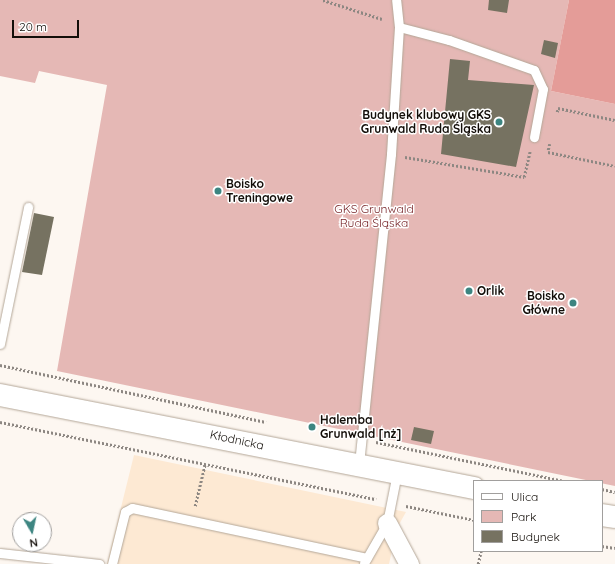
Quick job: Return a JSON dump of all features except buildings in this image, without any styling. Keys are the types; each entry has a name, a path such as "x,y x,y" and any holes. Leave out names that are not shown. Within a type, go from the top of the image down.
{"street":[{"name":"Kłodnicka","path":"0,395 359,464 473,488"},
{"path":"603,515 615,517"},
{"path":"387,522 409,564"}],"lane":[{"path":"359,464 360,440 391,154 399,27 396,0"},
{"path":"399,27 449,40 534,70 543,89 534,137"},
{"path":"0,344 28,207"},
{"path":"112,564 124,512 132,508 365,561 387,522 398,472"},
{"path":"0,553 99,564"}],"path":[{"path":"323,0 399,27"},
{"path":"558,108 615,120"},
{"path":"391,154 524,177 534,137 551,140 548,152 615,166"},
{"path":"0,365 274,424"},
{"path":"0,422 473,520"},
{"path":"360,440 559,480"},
{"path":"192,521 205,464"},
{"path":"603,489 615,492"},
{"path":"603,546 615,548"},
{"path":"478,564 481,552"}],"shaded area":[{"path":"569,0 615,0 615,104 551,91"},
{"path":"134,455 406,512 397,528 389,564 107,564"}],"green space":[{"name":"GKS Grunwald Ruda Śląska","path":"0,0 569,0 551,91 615,104 615,486 603,484 603,480 586,480 57,371 107,85 39,71 35,83 0,76"}],"place":[{"name":"Budynek klubowy GKS Grunwald Ruda Śląska","path":"499,122"},
{"name":"Boisko Treningowe","path":"218,191"},
{"name":"Orlik","path":"469,291"},
{"name":"Boisko Główne","path":"573,303"},
{"name":"Halemba Grunwald [nż]","path":"312,427"}]}
